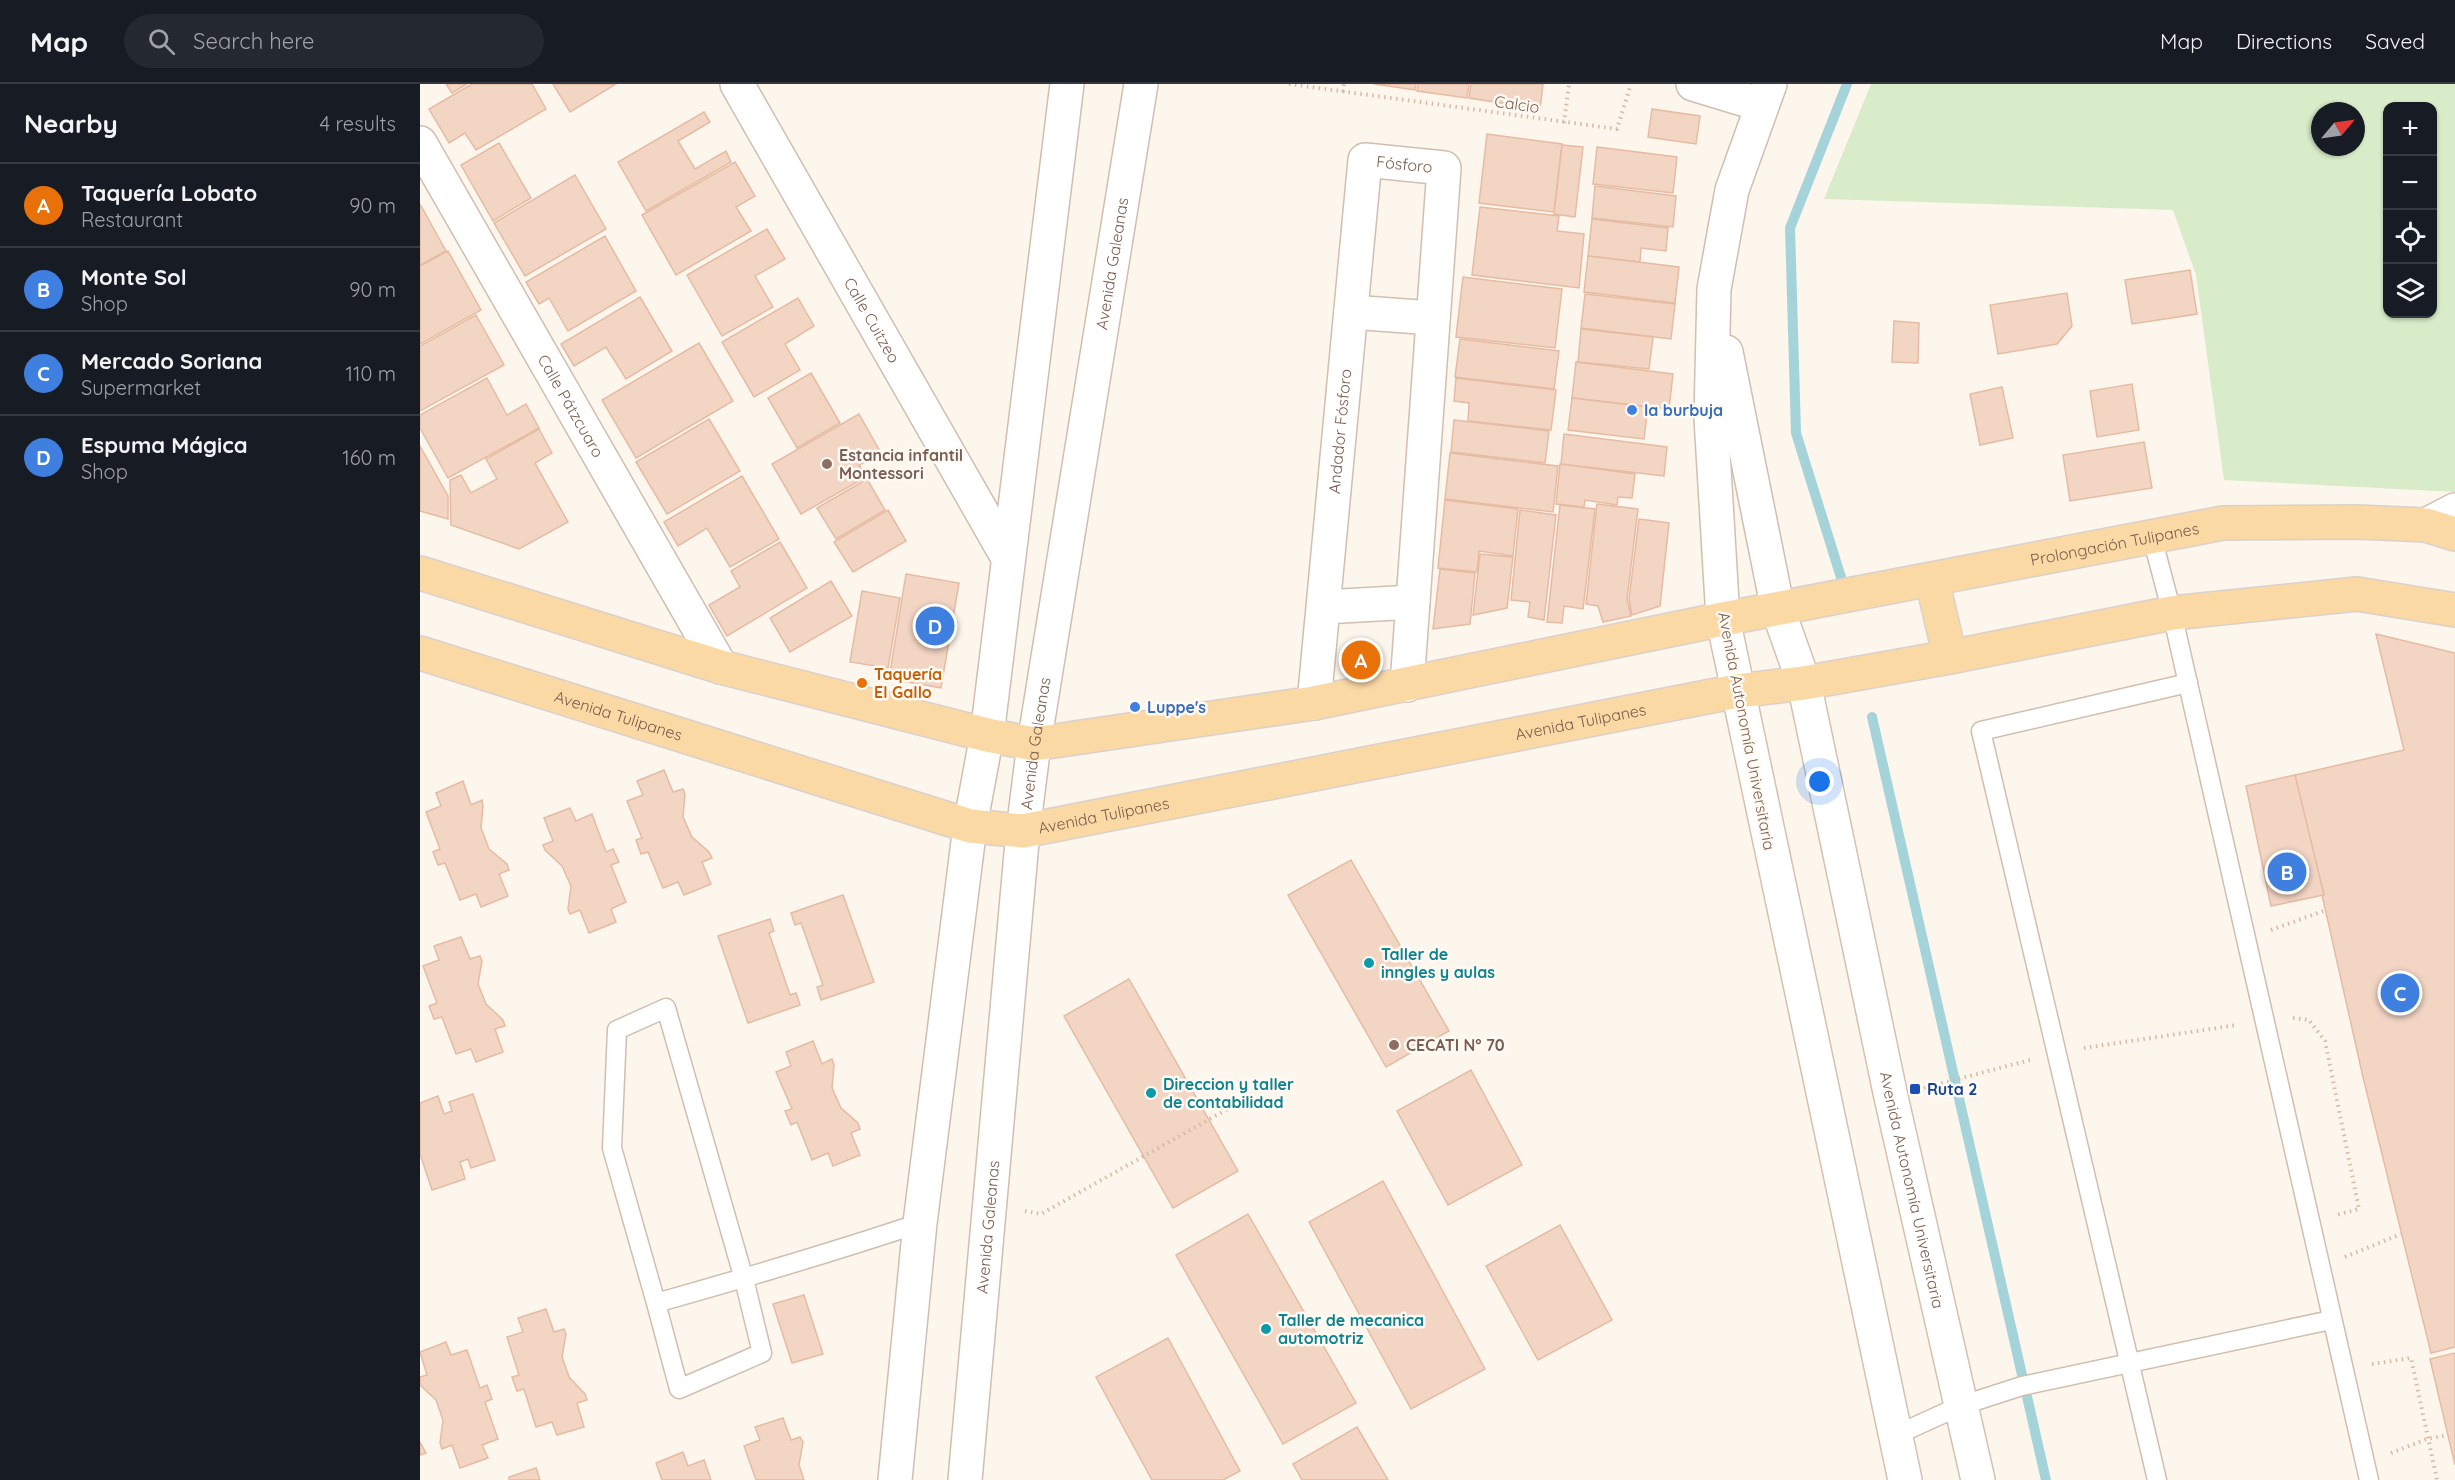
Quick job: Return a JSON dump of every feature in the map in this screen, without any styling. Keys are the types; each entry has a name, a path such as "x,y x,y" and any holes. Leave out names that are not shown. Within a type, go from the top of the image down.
{"main road":[{"name":"Prolongación Tulipanes","path":"1778,610 2223,523 2357,522 2441,529"},
{"path":"420,573 721,667 987,735 1034,744 1314,703 1723,619 1778,610"},
{"path":"1932,580 1950,657"},
{"path":"1804,683 2172,613 2357,594 2455,610"},
{"name":"Avenida Tulipanes","path":"420,653 970,826 1023,831 1737,691 1804,683"}],"street":[{"name":"Calle Cuitzeo","path":"737,84 1007,556"},
{"path":"895,1480 921,1223 970,826 987,735 1007,556 1067,84"},
{"name":"Avenida Galeanas","path":"965,1480 1023,831 1034,744 1141,84"},
{"path":"1693,84 1766,95 1732,190 1714,289"},
{"name":"Calle Pátzcuaro","path":"420,143 721,667"},
{"name":"Fósforo","path":"1365,160 1444,168 1433,318"},
{"name":"Andador Fósforo","path":"1314,703 1365,160"},
{"name":"Avenida Autonomía Universitaria","path":"1714,289 1778,610 1804,683 1892,1097 1978,1480"},
{"name":"Avenida Autonomía Universitaria","path":"1714,289 1711,418 1723,619 1905,1480"},
{"path":"1351,312 1433,318 1407,685"},
{"path":"2441,529 2455,510"},
{"path":"1324,607 1413,602"}],"lane":[{"path":"2152,537 2172,613 2367,1471"},
{"path":"2157,1480 1981,731 2188,683"},
{"path":"666,1008 744,1279 762,1353 679,1389 656,1303 612,1148 617,1030 666,1008"},
{"path":"656,1303 744,1279 921,1223"},
{"path":"1894,1436 1960,1406 2022,1386 2331,1320"}],"path":[{"name":"Calcio","path":"1289,84 1617,129 1631,84"},
{"path":"1342,92 1344,84"},
{"path":"1564,123 1569,84"},
{"path":"2270,930 2326,910"},
{"path":"1892,1097 2057,1053 2265,1021 2278,1017 2309,1020 2325,1041 2359,1209 2333,1216"},
{"path":"990,1206 1041,1214 1233,1106"},
{"path":"2320,1266 2401,1234"},
{"path":"2342,1247 2347,1268"},
{"path":"2369,1353 2372,1364 2412,1358 2437,1480"},
{"path":"2367,1471 2427,1439 2447,1435"}],"green space":[{"path":"1871,84 2455,84 2455,492 2224,480 2196,275 2173,210 1824,199"}],"building":[{"path":"446,84 467,84 452,93"},
{"path":"472,84 532,84 546,109 476,150 465,133 449,143 429,109"},
{"path":"553,84 616,84 570,112"},
{"path":"1374,84 1416,84 1415,90"},
{"path":"1418,84 1469,84 1467,98 1417,91"},
{"path":"1471,84 1543,84 1540,109 1469,98"},
{"path":"1652,109 1700,116 1696,144 1648,137"},
{"path":"704,112 710,122 678,141 695,169 726,151 731,162 646,211 618,162"},
{"path":"1487,134 1562,144 1554,212 1479,203"},
{"path":"499,143 531,198 493,221 461,165"},
{"path":"1562,145 1583,147 1575,217 1554,214"},
{"path":"1597,147 1677,157 1673,193 1593,184"},
{"path":"735,162 755,196 736,207 751,231 676,275 642,215"},
{"path":"575,175 606,229 525,276 494,223"},
{"path":"1595,186 1676,196 1673,227 1592,218"},
{"path":"420,204 446,251 420,265"},
{"path":"1480,207 1559,216 1557,231 1584,234 1579,288 1472,275"},
{"path":"1592,219 1668,228 1666,251 1641,248 1640,262 1588,256"},
{"path":"767,229 785,259 755,276 773,307 722,336 687,275"},
{"path":"605,236 636,291 568,331 549,298 539,304 526,282"},
{"path":"448,251 481,310 420,344 420,266"},
{"path":"1588,256 1679,267 1675,303 1584,292"},
{"path":"2190,270 2197,314 2132,324 2125,280"},
{"path":"1463,277 1562,289 1555,348 1456,337"},
{"path":"2067,293 2072,326 2057,344 1998,354 1990,305"},
{"path":"1585,294 1675,304 1671,339 1581,328"},
{"path":"640,297 672,351 626,379 606,347 574,366 561,344"},
{"path":"798,298 814,326 785,344 800,370 754,397 722,342"},
{"path":"476,315 504,365 420,411 420,346"},
{"path":"1894,321 1919,323 1918,363 1892,362"},
{"path":"1581,329 1653,337 1649,369 1578,362"},
{"path":"1460,339 1559,351 1554,389 1455,377"},
{"path":"699,343 733,401 636,458 602,400"},
{"path":"1576,362 1673,374 1669,409 1572,398"},
{"path":"811,373 840,423 797,448 768,398"},
{"path":"487,378 507,415 526,404 539,428 448,478 420,428 420,415"},
{"path":"1456,378 1556,390 1551,430 1468,421 1469,403 1454,401"},
{"path":"2132,384 2139,430 2097,437 2090,391"},
{"path":"2002,387 2013,438 1980,445 1970,394"},
{"path":"1572,398 1648,407 1644,439 1568,430"},
{"path":"859,414 881,453 859,465 866,477 801,514 772,464"},
{"path":"709,419 740,471 667,514 636,462"},
{"path":"1454,420 1549,431 1545,463 1451,452"},
{"path":"539,429 552,453 535,463 568,522 519,549 451,525 450,480 461,475 471,493 497,479 486,459"},
{"path":"1564,434 1667,447 1664,476 1561,464"},
{"path":"2144,442 2152,488 2070,501 2063,455"},
{"path":"420,446 448,496 448,519 420,511"},
{"path":"1450,453 1558,466 1553,512 1445,499"},
{"path":"1560,464 1635,474 1632,498 1618,497 1617,505 1585,500 1584,507 1556,504"},
{"path":"742,476 779,539 730,567 707,528 678,546 664,522"},
{"path":"867,479 885,510 836,539 817,508"},
{"path":"1445,500 1518,509 1513,556 1479,551 1477,572 1438,568"},
{"path":"1597,504 1638,509 1627,599 1631,616 1603,622 1598,606 1586,604"},
{"path":"1560,505 1595,509 1583,609 1564,606 1562,623 1547,622"},
{"path":"888,510 906,541 853,572 834,542"},
{"path":"1520,510 1556,515 1544,620 1528,617 1530,602 1511,600"},
{"path":"1639,519 1669,523 1660,606 1632,615 1629,599"},
{"path":"780,542 807,588 727,636 709,605 740,587 731,571"},
{"path":"1480,554 1513,557 1507,608 1473,615"},
{"path":"1440,569 1475,573 1470,624 1433,629"},
{"path":"906,574 959,583 941,688 889,679"},
{"path":"831,581 852,616 790,652 770,618"},
{"path":"862,591 900,598 888,668 850,662"},
{"path":"2376,634 2455,653 2455,1347 2431,1353 2363,1077 2295,775 2404,750"},
{"path":"664,770 673,792 683,789 685,794 683,817 692,837 709,852 712,858 702,862 711,884 684,895 678,882 663,888 648,852 641,854 636,840 642,838 627,801 643,795 637,781"},
{"path":"2295,775 2324,895 2271,906 2246,786"},
{"path":"463,781 471,805 482,800 481,828 489,849 507,864 509,870 499,874 508,896 481,907 476,894 460,900 445,863 438,865 433,852 440,849 426,812 441,806 436,793"},
{"path":"570,808 576,821 592,814 606,852 613,849 619,862 611,865 626,902 611,909 616,922 589,933 580,910 570,914 568,909 571,886 562,866 545,850 543,845 553,841 544,818"},
{"name":"Taller de inngles y aulas","path":"1351,860 1449,1031 1386,1067 1288,895"},
{"path":"843,895 874,982 821,1000 817,987 823,985 801,923 795,925 791,913"},
{"path":"770,919 774,931 769,933 790,995 796,993 800,1005 748,1023 718,936"},
{"path":"461,937 470,959 480,956 482,961 478,984 486,1004 503,1020 505,1026 495,1029 503,1052 476,1062 471,1049 456,1054 442,1017 434,1019 429,1006 437,1003 423,966 439,960 434,946"},
{"name":"Direccion y taller de contabilidad","path":"1129,979 1238,1171 1173,1208 1064,1016"},
{"path":"813,1041 822,1064 832,1059 834,1065 832,1088 841,1108 858,1123 860,1129 851,1133 860,1155 833,1166 828,1153 812,1160 797,1122 791,1125 785,1111 792,1109 776,1072 791,1066 786,1052"},
{"path":"1471,1070 1522,1165 1448,1205 1397,1111"},
{"path":"473,1094 495,1160 471,1168 468,1159 460,1162 465,1179 432,1190 420,1154 420,1103 438,1096 444,1114 452,1111 449,1102"},
{"path":"1383,1181 1485,1369 1411,1409 1309,1222"},
{"name":"Taller de mecanica automotriz","path":"1248,1214 1356,1403 1283,1444 1176,1255"},
{"path":"1560,1225 1612,1320 1538,1360 1486,1266"},
{"path":"804,1295 823,1354 792,1363 773,1304"},
{"path":"546,1309 554,1332 564,1329 566,1334 562,1357 569,1377 585,1394 587,1400 577,1403 584,1427 557,1435 552,1422 536,1427 524,1389 517,1391 512,1377 519,1375 507,1337 523,1332 518,1318"},
{"path":"1168,1338 1240,1471 1223,1480 1152,1480 1096,1377"},
{"path":"446,1342 451,1355 467,1350 480,1388 487,1385 492,1399 485,1402 498,1439 482,1445 488,1458 460,1468 452,1445 442,1449 440,1443 443,1420 436,1400 420,1385 420,1377 427,1375 420,1352"},
{"path":"2455,1353 2455,1465 2430,1359"},
{"path":"783,1418 791,1440 800,1437 803,1442 799,1465 804,1480 756,1480 744,1446 760,1440 755,1427"},
{"path":"1357,1427 1388,1480 1302,1480 1293,1464"},
{"path":"420,1442 426,1453 420,1455"},
{"path":"683,1452 688,1466 704,1460 711,1480 662,1480 656,1463"},
{"path":"536,1468 540,1480 509,1480 509,1477"}],"waterway":[{"path":"1844,587 1796,433 1790,228 1847,84"},
{"path":"1872,717 2046,1480"}],"place":[{"name":"la burbuja","path":"1632,410"},
{"name":"Estancia infantil Montessori","path":"827,464"},
{"name":"Espuma Mágica","path":"935,626"},
{"name":"Taquería Lobato","path":"1361,660"},
{"name":"Taquería El Gallo","path":"862,683"},
{"name":"Luppe's","path":"1135,707"},
{"name":"Monte Sol","path":"2287,872"},
{"name":"Taller de inngles y aulas","path":"1369,963"},
{"name":"Mercado Soriana","path":"2400,993"},
{"name":"CECATI N° 70","path":"1394,1045"},
{"name":"Ruta 2","path":"1915,1089"},
{"name":"Direccion y taller de contabilidad","path":"1151,1093"},
{"name":"Taller de mecanica automotriz","path":"1266,1329"}]}
